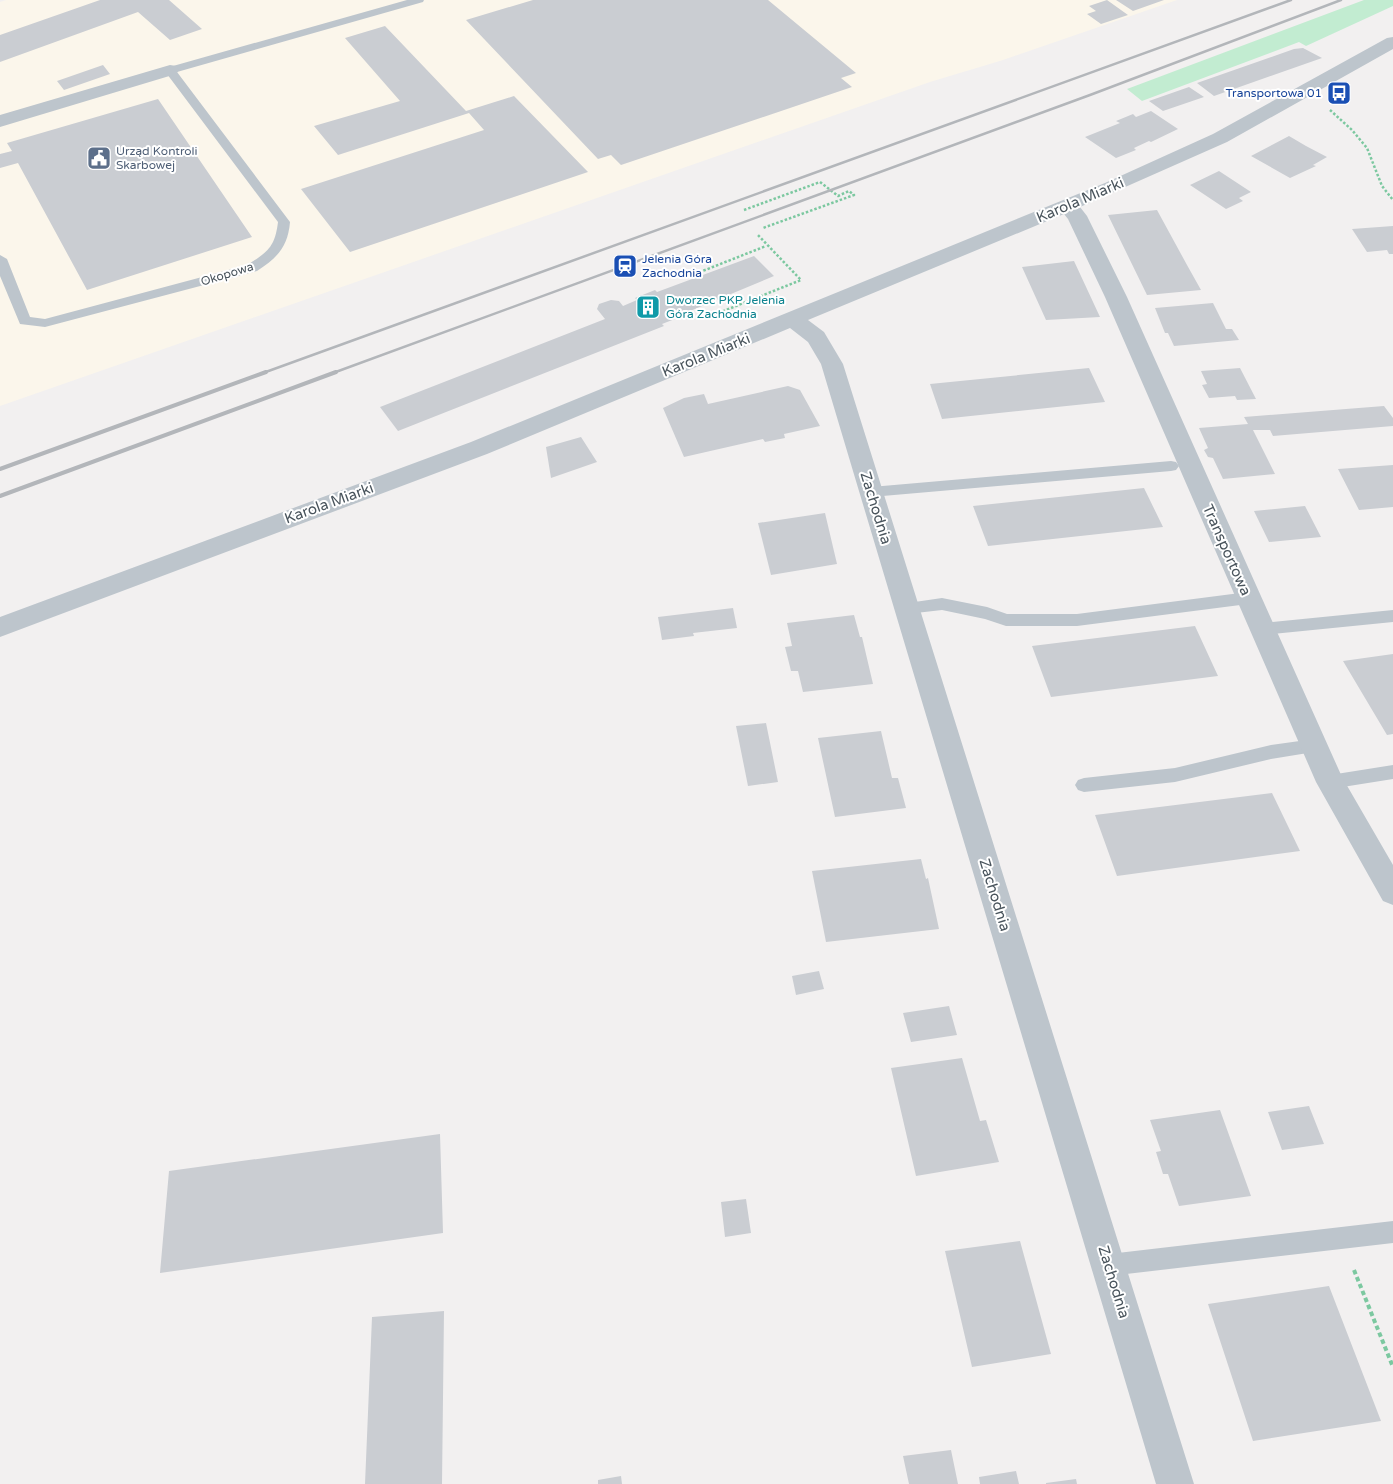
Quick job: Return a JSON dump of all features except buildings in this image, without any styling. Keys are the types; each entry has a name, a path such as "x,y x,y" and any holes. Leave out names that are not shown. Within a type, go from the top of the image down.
{"street":[{"name":"Karola Miarki","path":"0,627 479,448 1112,187 1220,138 1393,42"},
{"path":"0,121 170,70"},
{"name":"Transportowa","path":"1066,205 1077,216 1116,297 1330,782 1393,892"},
{"name":"Zachodnia","path":"793,320 816,337 832,364 1175,1484"}],"lane":[{"path":"170,70 419,0"},
{"name":"Okopowa","path":"0,259 25,321 46,323 252,268 271,256 283,240 284,222 170,70"},
{"path":"872,492 1171,466"},
{"path":"907,608 942,604 987,613 1006,620 1077,620 1248,598"},
{"path":"1262,630 1393,616"},
{"path":"1084,785 1175,775 1271,752 1314,746"},
{"path":"1330,782 1393,772"},
{"path":"1109,1265 1393,1232"}],"path":[{"path":"1328,108 1352,130 1367,148 1382,186 1393,200"},
{"path":"744,210 820,182 838,196 849,191 854,196 762,228"},
{"path":"706,318 801,280 766,246 757,234"},
{"path":"695,274 766,246"},
{"path":"1351,1262 1393,1367"}],"shaded area":[{"path":"6,0 1177,0 1003,60 930,82 0,406 0,2"}],"green space":[{"path":"1364,0 1393,0 1393,6 1306,46 1299,42 1142,101 1127,89"}],"railway":[{"path":"263,373 1291,0"},
{"path":"333,373 1090,95 1341,0"},
{"path":"0,469 266,372"},
{"path":"0,496 336,372"}],"place":[{"name":"Transportowa 01","path":"1339,93"},
{"name":"Urząd Kontroli Skarbowej","path":"99,158"},
{"name":"Jelenia Góra Zachodnia","path":"625,266"},
{"name":"Dworzec PKP Jelenia Góra Zachodnia","path":"648,307"}]}
